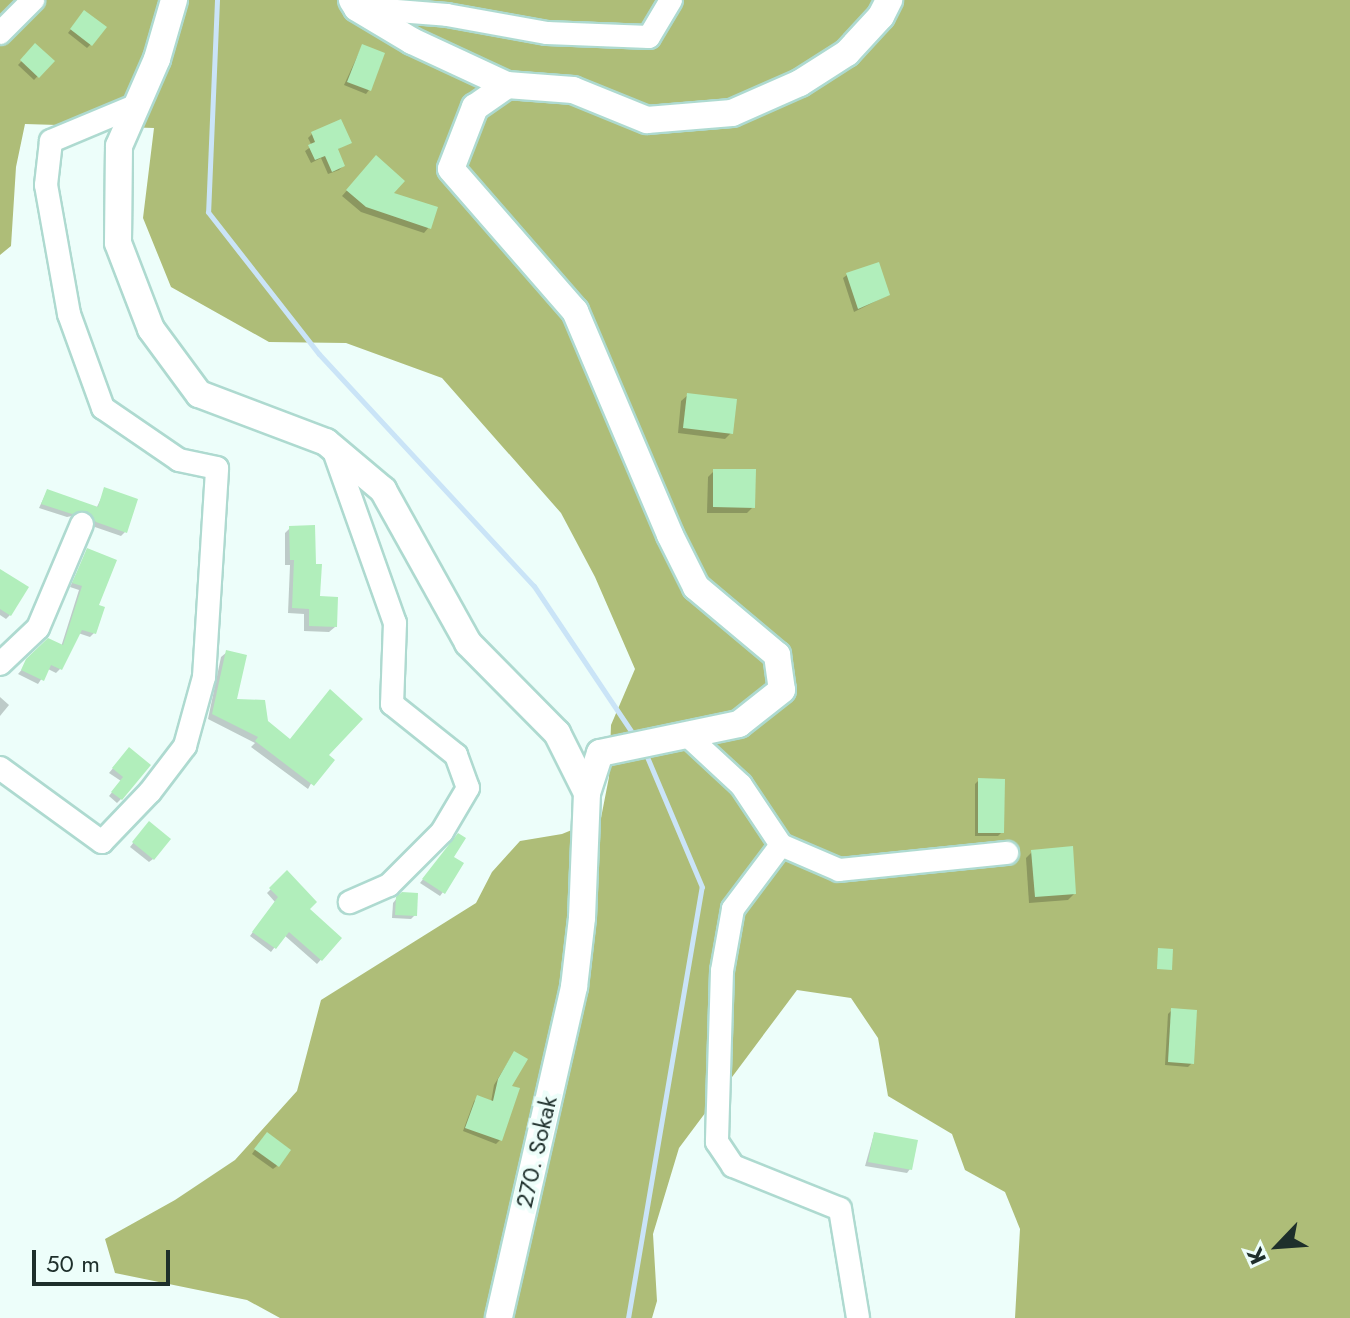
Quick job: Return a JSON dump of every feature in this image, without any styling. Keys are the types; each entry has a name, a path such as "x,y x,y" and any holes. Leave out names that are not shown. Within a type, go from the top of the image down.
{"street":[{"path":"0,33 33,0"},
{"path":"174,0 157,59 119,146 118,243 151,329 199,394 297,430 333,448 383,490 468,643 557,733 587,793"},
{"path":"355,4 447,15 547,33 649,37 671,0"},
{"path":"355,4 412,41 507,85 573,90 647,120 732,113 800,83 847,53 881,16 889,0"},
{"path":"507,85 475,107 451,169 575,311 670,535 696,587 777,655 782,690 739,724 600,753 587,793"},
{"path":"0,768 102,842 150,792 185,746 204,677 217,468 179,460 103,408 69,314 46,185 51,141 137,105"},
{"path":"333,448 395,623 392,704 456,755 468,788 442,832 389,885 350,902"},
{"path":"0,664 38,628 82,524"},
{"path":"688,736 741,785 781,845 839,870 1007,853"},
{"name":"270. Sokak","path":"499,1318 574,987 582,918 587,793"},
{"path":"781,845 733,909 722,971 717,1142 733,1166 840,1209 858,1318"}],"green space":[{"path":"0,0 1350,0 1350,1318 1015,1318 1020,1229 1005,1192 965,1170 952,1134 888,1096 878,1038 851,998 797,990 679,1148 653,1234 657,1301 652,1318 280,1318 247,1300 115,1273 105,1239 175,1200 235,1160 297,1091 321,1000 476,903 492,872 520,841 562,834 601,818 609,777 611,725 635,669 595,577 561,513 442,378 346,343 269,342 171,287 143,218 154,128 25,124 16,167 11,246 0,255"}],"building":[{"path":"84,10 107,27 92,46 70,29"},
{"path":"35,43 55,61 39,78 20,60"},
{"path":"362,44 385,53 371,91 347,82"},
{"path":"341,119 352,143 338,149 345,166 332,172 325,156 315,160 308,145 315,142 311,132"},
{"path":"376,155 405,181 394,193 438,207 431,229 366,207 346,190"},
{"path":"879,262 890,295 858,309 846,273"},
{"path":"687,393 737,399 733,434 683,428"},
{"path":"713,469 756,469 755,508 713,507"},
{"path":"104,487 138,499 127,533 96,522 87,511 72,514 41,504 47,489 98,507"},
{"path":"315,525 316,564 322,564 320,596 338,597 337,627 309,626 309,609 292,608 294,560 290,560 289,526"},
{"path":"87,548 117,560 99,605 105,607 96,634 82,630 62,670 51,665 44,681 21,670 26,659 48,638 63,645 82,586 72,583"},
{"path":"0,569 29,587 11,616 0,609"},
{"path":"226,650 247,655 237,699 265,700 268,721 290,739 330,689 363,719 329,755 335,760 314,786 255,741 258,737 212,714"},
{"path":"129,747 151,765 122,800 111,792 123,777 112,768"},
{"path":"978,778 1005,779 1004,833 978,833"},
{"path":"149,821 171,839 154,860 132,842"},
{"path":"458,833 466,838 454,857 464,863 445,894 422,879"},
{"path":"1073,846 1076,894 1035,897 1031,850"},
{"path":"287,870 317,902 310,909 342,938 322,961 289,932 276,949 252,932 278,897 269,888"},
{"path":"402,892 418,893 417,916 395,915 396,897"},
{"path":"1158,948 1173,949 1172,970 1157,969"},
{"path":"1171,1008 1197,1010 1194,1064 1168,1062"},
{"path":"514,1051 528,1059 512,1086 520,1088 502,1141 465,1128 477,1095 493,1101 498,1079"},
{"path":"267,1132 291,1150 279,1167 254,1149"},
{"path":"874,1132 918,1140 912,1170 868,1162"}],"waterway":[{"path":"217,0 208,212 319,354 534,586 635,737"},
{"path":"628,1318 702,887 645,752"}]}
